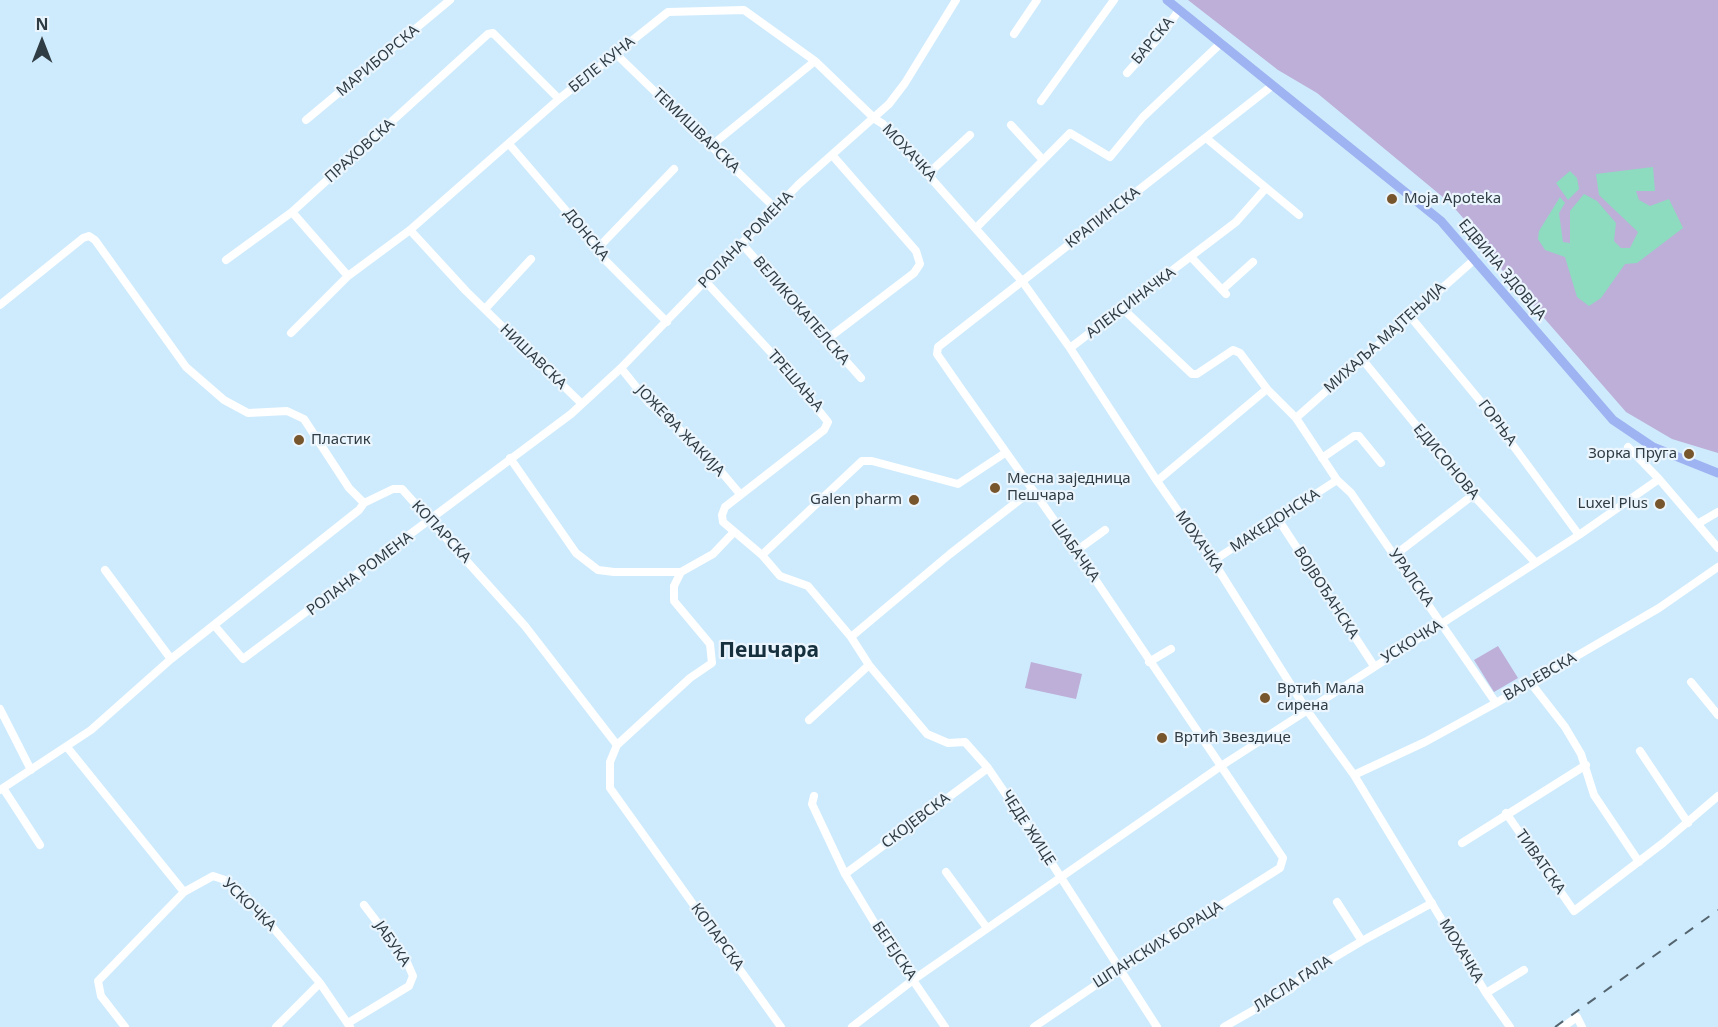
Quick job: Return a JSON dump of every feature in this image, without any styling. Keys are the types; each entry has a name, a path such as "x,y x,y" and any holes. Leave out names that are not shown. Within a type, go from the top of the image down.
{"main road":[{"name":"ЕДВИНА ЗДОВЦА","path":"1167,0 1418,201 1475,259 1603,411 1634,436 1718,473"}],"street":[{"name":"МАРИБОРСКА","path":"306,120 450,0"},
{"name":"РОЛАНА РОМЕНА","path":"214,625 243,659 432,520 582,404 667,322 799,184 874,119 905,83 956,0"},
{"path":"1014,34 1037,0"},
{"path":"1041,100 1114,0"},
{"name":"БАРСКА","path":"1127,73 1163,33 1179,9"},
{"name":"БЕЛЕ КУНА","path":"291,333 348,276 410,230 559,99 668,12 744,10 814,61 874,119"},
{"name":"ПРАХОВСКА","path":"226,260 292,212 488,34 493,33 559,99"},
{"path":"976,228 1070,133 1110,157 1143,117 1221,43"},
{"name":"ТЕМИШВАРСКА","path":"615,53 776,209"},
{"path":"712,145 814,61"},
{"name":"КРАПИНСКА","path":"937,354 940,344 1273,85"},
{"name":"МОХАЧКА","path":"874,119 883,124 929,173 1022,280 1070,348 1157,481 1213,561 1306,709 1354,775 1486,993 1510,1027"},
{"path":"1011,125 1042,159"},
{"path":"929,173 970,135"},
{"path":"1206,138 1299,215"},
{"name":"ДОНСКА","path":"509,144 598,248 603,258 667,322"},
{"path":"826,339 914,273 921,264 916,251 833,156"},
{"path":"598,248 674,169"},
{"name":"АЛЕКСИНАЧКА","path":"1070,348 1236,222 1265,189"},
{"path":"292,212 348,276"},
{"name":"НИШАВСКА","path":"410,230 485,309 582,404"},
{"path":"0,304 83,238 89,236 186,367 224,400 248,413 286,411 304,419 349,488 364,503 360,510 171,659 91,730 1,789 40,844"},
{"name":"ВЕЛИКОКАПЕЛСКА","path":"742,244 861,378"},
{"name":"АЛЕКСИНАЧКА","path":"1191,257 1225,291 1252,262"},
{"path":"485,309 531,259"},
{"name":"МИХАЉА МАЈТЕЊИЈА","path":"1296,418 1409,315 1475,259"},
{"name":"ТРЕШАЊА","path":"706,282 777,359 828,422 824,430 740,494"},
{"name":"УРАЛСКА","path":"1122,308 1192,374 1197,374 1233,350 1240,353 1267,389 1296,418 1337,480 1351,493 1496,703"},
{"name":"ГОРЊА","path":"1409,315 1481,402 1579,535"},
{"name":"ШАБАЧКА","path":"937,354 1076,551 1283,858 1283,864"},
{"name":"ЕДИСОНОВА","path":"1362,359 1473,495 1535,562"},
{"name":"ЈОЖЕФА ЖАКИЈА","path":"621,368 649,403 702,449 740,494"},
{"path":"1157,481 1267,389"},
{"path":"1322,458 1354,436 1359,436 1381,463"},
{"path":"1628,447 1699,523 1718,548"},
{"path":"762,555 862,461 872,461 957,484 1005,453"},
{"path":"510,458 561,534 590,566 605,572 681,572 713,554 733,533 723,522 722,515 725,507 740,494"},
{"name":"УСКОЧКА","path":"852,1027 913,980 1221,766 1306,709 1579,535 1659,479"},
{"name":"МАКЕДОНСКА","path":"1213,561 1337,480"},
{"name":"КОПАРСКА","path":"364,503 393,489 402,489 525,626 617,745 610,762 610,788 782,1027"},
{"path":"851,637 950,554 1032,491"},
{"path":"1395,555 1473,495"},
{"path":"1699,523 1718,512"},
{"name":"ВОЈВОЂАНСКА","path":"1278,519 1374,666"},
{"path":"1076,551 1105,530"},
{"name":"ЧЕДЕ ЖИЦЕ","path":"733,533 762,555 780,576 808,586 851,637 869,665 927,734 948,743 965,742 988,768 1157,1027"},
{"name":"ВАЉЕВСКА","path":"1354,775 1425,742 1496,703 1659,608 1718,567"},
{"path":"105,570 171,659"},
{"path":"617,745 690,678 712,663 710,644 674,601 674,586 681,572"},
{"path":"1149,662 1172,649"},
{"path":"809,720 869,665"},
{"path":"1530,682 1565,727 1586,765 1594,795 1639,862 1718,796"},
{"path":"1691,682 1718,715"},
{"path":"0,709 31,770"},
{"path":"67,747 184,892"},
{"path":"1640,751 1688,823"},
{"path":"1462,843 1506,813 1586,765"},
{"name":"СКОЈЕВСКА","path":"845,874 988,768"},
{"name":"БЕГЕЈСКА","path":"814,796 812,804 845,874 945,1027"},
{"name":"ТИВАТСКА","path":"1506,813 1574,910 1639,862"},
{"name":"ШПАНСКИХ БОРАЦА","path":"1034,1027 1283,864"},
{"path":"946,872 987,928"},
{"name":"УСКОЧКА","path":"125,1027 101,996 98,981 184,892 213,876 225,880 258,910 320,983 349,1025"},
{"path":"1337,902 1362,941"},
{"name":"ЛАСЛА ГАЛА","path":"1224,1027 1291,989 1303,976 1432,903"},
{"name":"ЈАБУКА","path":"349,1025 409,986 413,976 406,960 364,905"},
{"name":"МОХАЧКА","path":"1486,993 1524,970"},
{"path":"276,1027 320,983"},
{"path":"1563,1027 1577,1017 1582,1027"}],"shaded area":[{"path":"1188,0 1718,0 1718,453 1672,439 1626,412 1496,263 1485,243 1450,203 1317,93 1278,70"},
{"path":"1653,167 1655,191 1636,191 1639,200 1650,206 1669,199 1683,228 1637,263 1625,264 1601,298 1589,306 1577,297 1565,257 1545,250 1538,239 1539,231 1560,197 1565,203 1559,213 1563,242 1570,243 1570,211 1584,194 1597,201 1616,223 1614,241 1621,248 1630,248 1638,232 1599,195 1596,174"},
{"path":"1570,171 1577,178 1579,189 1568,200 1556,183"},
{"path":"1498,646 1518,678 1494,692 1474,660"},
{"path":"1031,662 1082,674 1076,699 1025,688"}],"railway":[{"path":"1555,1027 1718,910"}],"place":[{"name":"Moja Apoteka","path":"1392,199"},
{"name":"Пластик","path":"299,440"},
{"name":"Зорка Пруга","path":"1689,454"},
{"name":"Месна заједница Пешчара","path":"995,488"},
{"name":"Galen pharm","path":"914,500"},
{"name":"Luxel Plus","path":"1660,504"},
{"name":"Вртић Мала сирена","path":"1265,698"},
{"name":"Вртић Звездице","path":"1162,738"}],"district":[{"name":"Пешчара","path":"769,651"}]}
